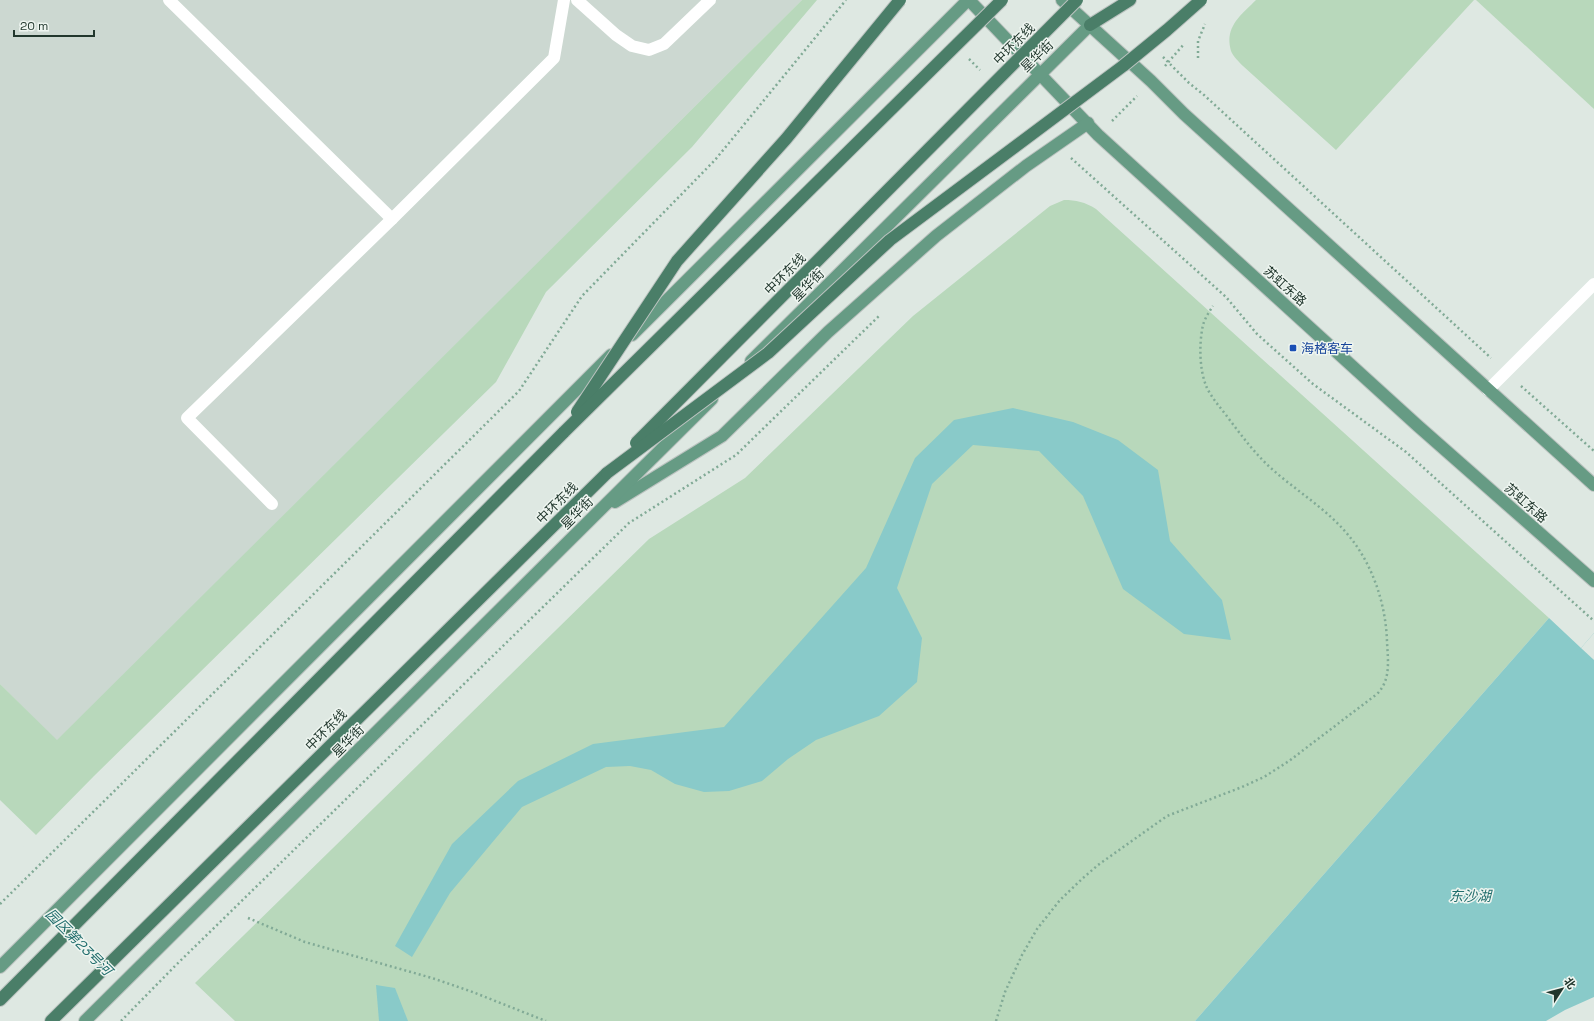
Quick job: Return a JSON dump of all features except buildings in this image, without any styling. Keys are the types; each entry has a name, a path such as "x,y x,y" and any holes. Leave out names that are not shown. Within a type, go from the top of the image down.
{"highway":[{"path":"564,432 677,261 786,139 900,0"},
{"path":"0,1000 564,432 1002,0"},
{"name":"中环东线","path":"51,1021 607,473 1077,0"},
{"path":"1090,25 1130,0"},
{"path":"607,473 768,353 890,240 1054,116 1123,66 1201,0"}],"main road":[{"name":"苏虹东路","path":"968,0 1040,73 1098,135 1418,426 1594,582"},
{"path":"0,967 968,0"},
{"path":"1062,0 1151,81 1184,114 1594,485"},
{"name":"星华街","path":"85,1021 1090,25"},
{"path":"597,513 722,436 828,332 936,236 1026,166 1088,123"}],"lane":[{"path":"169,0 392,219"},
{"path":"272,504 187,418 392,219 554,58 564,0"},
{"path":"577,0 616,35 632,46 649,50 664,44 710,0"},
{"path":"1488,390 1594,284"}],"path":[{"path":"0,904 519,391 582,296 715,160 846,0"},
{"path":"1198,58 1198,41 1206,22 1200,28"},
{"path":"1185,43 1151,81 1098,135 1069,156 1226,297 1256,334 1313,384 1406,452 1594,621"},
{"path":"1158,51 1189,83 1204,95 1594,451"},
{"path":"967,57 983,74"},
{"path":"996,1021 1005,992 1022,955 1037,929 1060,900 1083,878 1098,865 1167,816 1242,787 1264,777 1289,761 1378,694 1386,681 1388,667 1387,635 1382,603 1371,572 1362,554 1337,523 1274,471 1249,446 1206,387 1201,361 1201,340 1203,324 1213,306"},
{"path":"121,1021 176,965 629,523 736,455 885,310"},
{"path":"248,918 305,942 432,978 470,991 546,1021"}],"shaded area":[{"path":"0,0 802,0 57,741 0,684"}],"green space":[{"path":"802,0 817,0 692,147 546,292 496,382 94,776 36,835 0,800 0,684 57,740"},
{"path":"1256,0 1474,0 1336,150 1243,66 1232,53 1229,43 1232,28 1240,16"},
{"path":"1476,0 1594,0 1594,109"},
{"path":"1064,200 1073,200 1096,209 1549,618 1195,1021 235,1021 195,983 649,539 745,478 913,316 1050,206"}],"water":[{"path":"1013,408 1073,422 1118,440 1158,470 1170,541 1222,600 1231,640 1184,634 1123,589 1083,496 1039,451 973,445 932,484 897,588 922,638 917,682 879,716 816,740 788,759 762,781 729,791 704,792 675,784 651,770 630,766 606,767 522,807 450,893 412,957 395,946 452,844 518,781 593,744 724,727 866,568 915,458 954,420"},
{"name":"东沙湖","path":"1549,618 1581,648 1594,633 1594,997 1565,1010 1546,1021 1195,1021"},
{"path":"376,985 395,988 408,1021 379,1021"}],"pier":[{"path":"1594,633 1594,660 1581,648"},
{"path":"36,835 50,848 52,847 160,947 169,956 168,958 195,983 155,1021 118,1021 111,1015 110,1016 0,909 0,868"}],"place":[{"name":"海格客车","path":"1293,348"}],"water label":[{"name":"园区第23号河","path":"79,942"}]}
